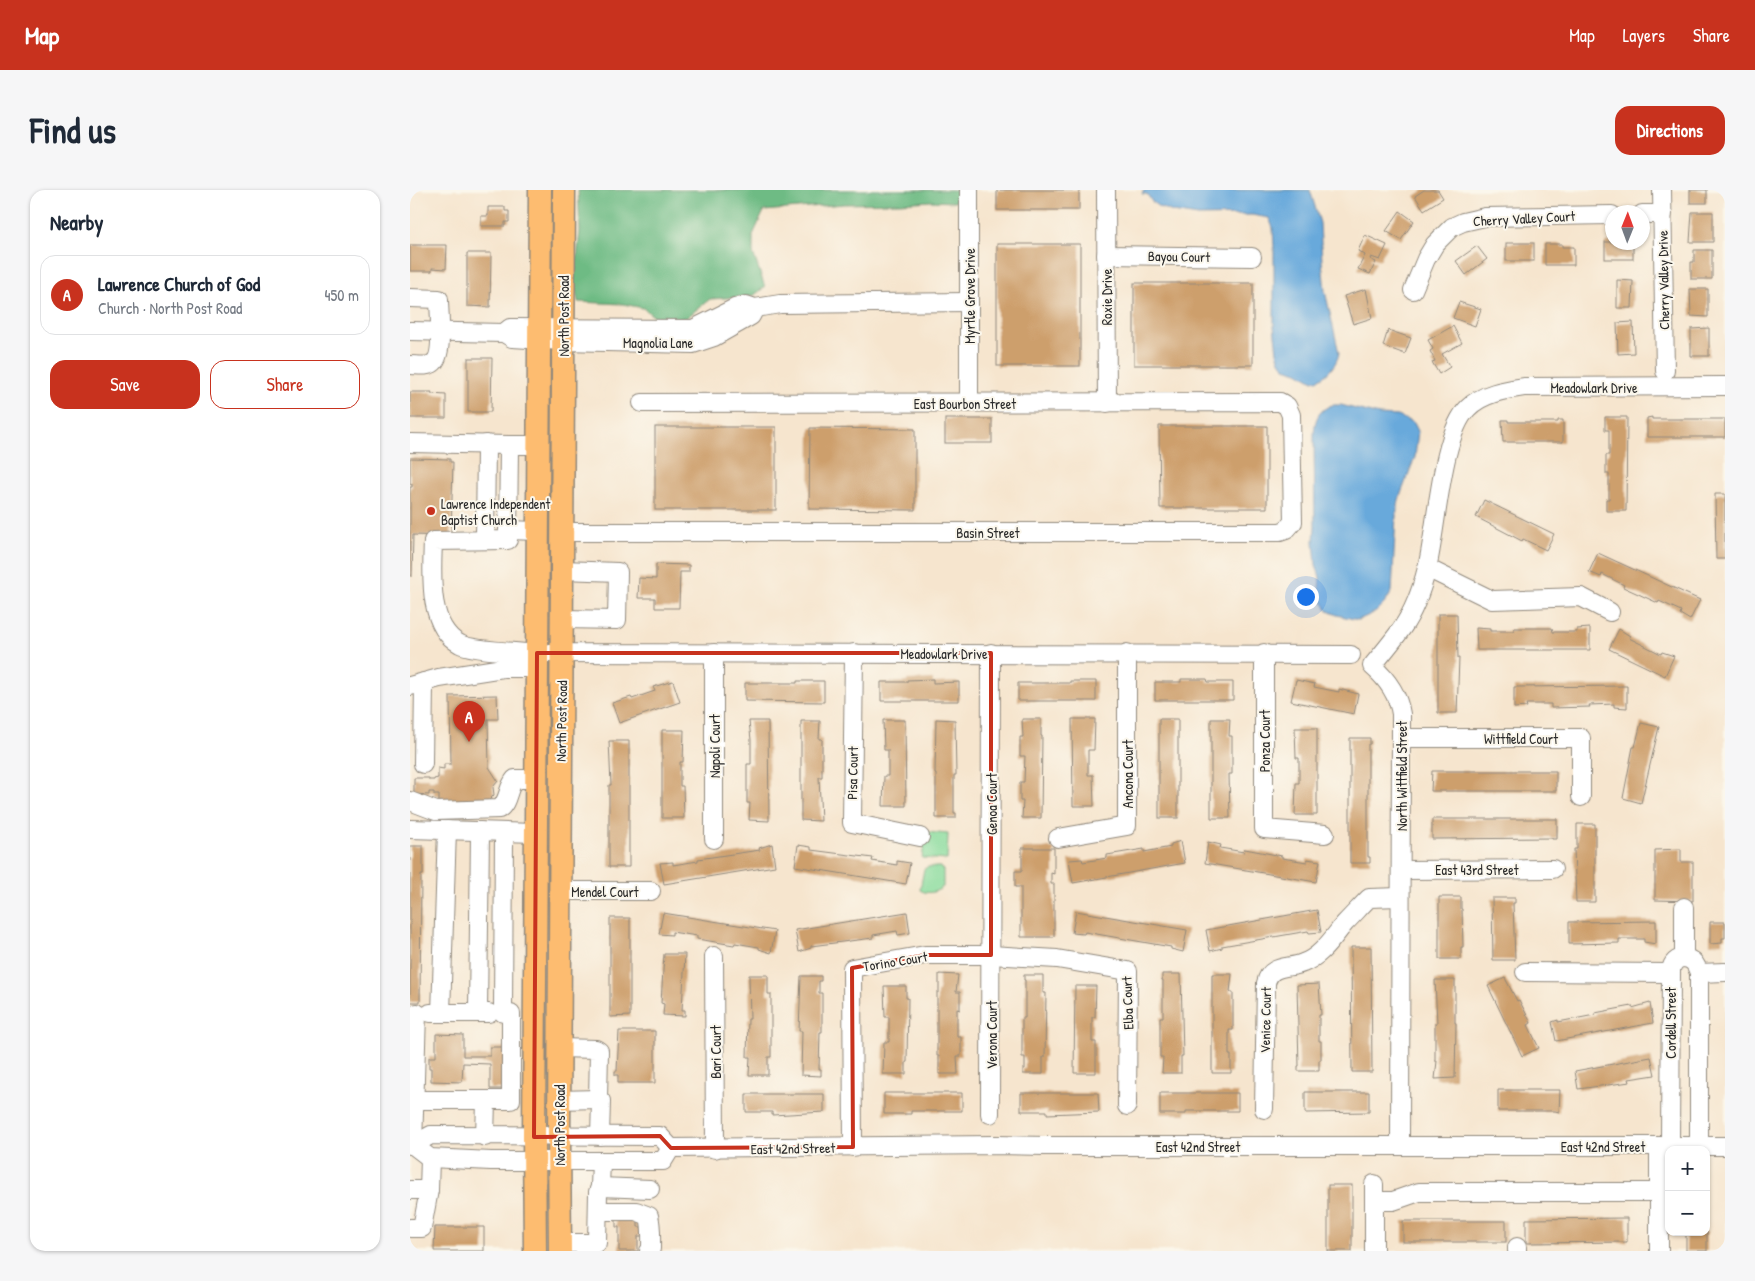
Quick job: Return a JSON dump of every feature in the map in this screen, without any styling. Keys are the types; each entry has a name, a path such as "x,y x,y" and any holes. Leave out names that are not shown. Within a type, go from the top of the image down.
{"main road":[{"name":"North Post Road","path":"540,190 551,334 562,532 560,1247"},
{"name":"North Post Road","path":"535,1251 538,445 551,334 564,190"}],"street":[{"name":"Myrtle Grove Drive","path":"969,190 969,403"},
{"name":"Roxie Drive","path":"1106,190 1107,403"},
{"name":"Cherry Valley Drive","path":"1662,190 1665,370"},
{"path":"1650,214 1662,214"},
{"name":"Cherry Valley Court","path":"1413,290 1435,244 1452,227 1462,222 1485,217 1605,215"},
{"name":"Bayou Court","path":"1106,255 1252,256"},
{"path":"410,298 439,299 438,358 430,365 410,365"},
{"name":"Magnolia Lane","path":"410,332 504,332 510,328 551,334 693,344 714,337 751,316 755,308 780,304 968,302"},
{"name":"Meadowlark Drive","path":"1467,408 1488,395 1524,387 1725,386"},
{"name":"East Bourbon Street","path":"642,403 1280,402 1287,406"},
{"name":"Basin Street","path":"562,532 1280,532 1291,526 1293,519 1291,415 1287,406"},
{"name":"North Wittfield Street","path":"1400,1146 1401,714 1397,698 1386,680 1372,666 1402,628 1411,612 1427,568 1449,446 1459,421 1467,408"},
{"path":"410,443 538,445"},
{"path":"485,540 486,444"},
{"path":"509,445 508,540 433,541 432,589 440,624 444,631 461,645 507,652 537,661"},
{"path":"508,530 538,531"},
{"path":"1427,568 1492,600 1581,597 1610,612"},
{"path":"562,570 618,572 617,620 562,619"},
{"name":"Meadowlark Drive","path":"537,661 563,653 1352,655"},
{"name":"Napoli Court","path":"714,653 714,839"},
{"name":"Pisa Court","path":"854,653 852,824 920,836"},
{"name":"Genoa Court","path":"991,653 991,955"},
{"name":"Ancona Court","path":"1058,838 1127,826 1127,653"},
{"name":"Ponza Court","path":"1264,654 1264,828 1324,834"},
{"path":"423,764 417,684 537,661"},
{"name":"Wittfield Court","path":"1401,738 1581,738 1581,797"},
{"path":"410,800 436,811 499,809 504,806 515,779 537,779"},
{"path":"410,829 536,832"},
{"path":"441,1013 447,830"},
{"path":"478,1013 480,831"},
{"path":"412,1100 511,1100 504,832"},
{"name":"East 43rd Street","path":"1401,870 1553,869"},
{"name":"Mendel Court","path":"560,891 651,891"},
{"name":"Venice Court","path":"1264,1108 1267,976 1274,970 1303,963 1316,955 1369,898 1400,897"},
{"path":"1684,907 1684,958 1692,960 1699,972 1725,972"},
{"name":"Torino Court","path":"853,1147 852,968 925,955 991,955 1057,959"},
{"name":"Verona Court","path":"990,1114 991,955"},
{"name":"Bari Court","path":"714,956 715,1149"},
{"name":"Cordell Street","path":"1658,1251 1659,1192 1664,1146 1670,973 1673,964 1679,959 1684,958"},
{"name":"Elba Court","path":"1057,959 1128,971 1127,1106"},
{"path":"1525,972 1670,973"},
{"name":"Cordell Street","path":"1699,972 1699,1146"},
{"path":"412,1145 414,1013 536,1013"},
{"path":"560,1048 596,1049 599,1051 598,1099 601,1101 600,1136"},
{"path":"559,1100 598,1099"},
{"path":"485,1137 486,1100"},
{"path":"431,1135 485,1137 660,1136 671,1148 663,1161 559,1161 430,1158 412,1145 431,1135"},
{"name":"East 42nd Street","path":"671,1148 996,1145 1664,1146"},
{"name":"East 42nd Street","path":"1710,1146 1725,1146"},
{"path":"410,1228 422,1228 429,1190 430,1158"},
{"path":"560,1247 597,1247 600,1161"},
{"path":"600,1188 650,1188"},
{"path":"410,1190 429,1190"},
{"path":"1374,1251 1374,1192 1393,1201 1419,1192 1659,1192"},
{"path":"598,1211 636,1211 649,1216 651,1224 651,1249 649,1251"}],"highlighted area":[{"path":"537,653 991,653 991,955 925,955 852,968 853,1147 671,1148 660,1136 534,1137"}],"green space":[{"path":"578,190 962,190 962,193 955,202 844,204 764,211 753,235 753,253 765,287 753,296 710,299 686,318 657,319 643,308 623,304 578,302 574,283 580,231"},
{"path":"926,832 948,834 947,860 922,858"},
{"path":"940,867 943,870 943,887 929,893 920,890 924,869"}],"water":[{"path":"1144,190 1310,190 1320,223 1325,291 1339,353 1330,371 1313,381 1298,372 1285,368 1279,359 1274,326 1273,228 1269,218 1252,215 1198,216 1173,212 1159,207 1152,202 1147,194 1142,194"},
{"path":"1332,405 1341,405 1379,415 1398,416 1414,423 1418,431 1415,457 1400,496 1396,515 1392,592 1376,612 1358,620 1328,611 1319,590 1320,577 1316,565 1314,541 1314,435 1315,425 1320,413"}],"building":[{"path":"997,190 1079,190 1079,210 997,210"},
{"path":"1424,190 1438,190 1443,198 1424,210 1415,196"},
{"path":"1690,190 1707,190 1707,203 1690,203"},
{"path":"488,207 505,207 505,211 509,211 509,222 505,222 505,226 481,226 481,216 488,216"},
{"path":"1400,211 1414,221 1401,240 1386,231"},
{"path":"1692,212 1713,212 1713,242 1690,242"},
{"path":"1365,235 1387,245 1380,260 1371,257 1370,259 1376,262 1370,274 1358,269 1365,255 1358,251"},
{"path":"1506,243 1534,243 1534,261 1506,261"},
{"path":"997,244 1080,244 1080,366 997,366"},
{"path":"1545,244 1562,244 1562,247 1574,247 1574,265 1545,265"},
{"path":"410,245 447,245 446,269 432,268 432,271 410,271"},
{"path":"1477,246 1487,259 1466,275 1456,261"},
{"path":"1605,250 1633,250 1633,259 1605,259"},
{"path":"1694,250 1712,250 1712,279 1691,279 1691,262 1694,262"},
{"path":"467,253 491,253 490,307 467,306"},
{"path":"1617,280 1633,281 1632,308 1617,308"},
{"path":"1134,283 1253,283 1253,365 1134,365"},
{"path":"1366,289 1372,318 1353,324 1344,296"},
{"path":"1690,289 1708,289 1708,317 1691,316"},
{"path":"1459,302 1481,309 1475,326 1453,318"},
{"path":"1633,322 1634,353 1618,354 1617,323"},
{"path":"1453,326 1462,343 1442,354 1450,367 1439,374 1432,362 1435,361 1430,351 1433,349 1428,340"},
{"path":"1709,328 1709,356 1691,356 1691,329"},
{"path":"1388,330 1411,338 1405,354 1383,346"},
{"path":"468,358 492,358 491,412 468,412"},
{"path":"410,392 432,392 431,394 446,395 446,418 410,418"},
{"path":"1605,417 1627,417 1626,511 1606,511 1606,499 1609,499 1609,474 1606,474 1606,455 1609,455 1609,430 1605,430"},
{"path":"1652,417 1652,419 1725,419 1725,437 1647,437 1647,418"},
{"path":"945,419 992,419 992,443 945,443"},
{"path":"1502,420 1508,420 1508,422 1558,422 1558,420 1563,420 1563,442 1503,442"},
{"path":"1159,426 1267,426 1267,508 1160,508"},
{"path":"655,427 776,427 776,510 655,510"},
{"path":"810,428 915,429 915,510 809,509"},
{"name":"Lawrence Independent Baptist Church","path":"410,458 450,459 450,462 453,462 451,536 413,535 412,576 410,576 410,487 412,487 412,484 410,484"},
{"path":"1715,494 1725,494 1725,559 1716,559"},
{"path":"1484,500 1554,534 1546,550 1523,539 1522,541 1476,517"},
{"path":"1598,553 1700,600 1690,620 1680,614 1681,611 1623,587 1624,585 1602,574 1601,577 1589,572"},
{"path":"656,564 689,565 689,572 680,572 679,608 655,608 655,598 638,598 639,578 656,579"},
{"path":"1438,614 1457,614 1459,658 1457,713 1438,713"},
{"path":"1476,628 1490,629 1490,631 1514,631 1514,628 1552,628 1553,632 1577,632 1577,629 1590,628 1590,650 1477,650"},
{"path":"1619,629 1630,636 1629,638 1661,654 1662,652 1674,656 1665,676 1609,649"},
{"path":"933,679 933,683 959,682 959,701 881,701 881,682"},
{"path":"1181,679 1233,682 1233,700 1155,700 1155,682 1181,682"},
{"path":"1296,680 1315,684 1314,687 1339,692 1339,689 1358,694 1354,714 1291,701"},
{"path":"673,681 680,702 619,723 612,703 631,697 632,699 655,691 653,687"},
{"path":"797,681 824,681 824,702 745,701 745,683 797,683"},
{"path":"1070,681 1096,681 1096,701 1018,701 1018,683 1070,683"},
{"path":"1627,686 1627,708 1614,707 1614,704 1551,708 1551,704 1526,704 1527,707 1514,708 1514,687"},
{"path":"497,695 498,719 488,719 489,767 498,781 493,787 494,795 482,807 439,803 439,795 434,795 434,792 429,792 429,795 414,794 414,778 434,780 438,778 438,768 444,769 444,764 451,764 450,696"},
{"path":"936,719 955,720 956,775 954,775 954,813 956,813 956,818 936,818"},
{"path":"1022,719 1041,719 1041,818 1022,818 1023,801 1020,801 1020,782 1024,782 1025,756 1020,756 1020,737 1023,737"},
{"path":"1072,719 1095,719 1094,750 1088,750 1088,775 1093,775 1094,806 1073,806"},
{"path":"1159,719 1178,719 1178,818 1159,818"},
{"path":"1211,719 1230,719 1229,736 1232,736 1232,774 1229,774 1230,818 1211,818"},
{"path":"883,720 905,720 906,806 883,806 884,776 888,776 888,750 884,750"},
{"path":"749,721 768,721 769,821 749,820 750,803 747,803 747,764 751,764 751,740"},
{"path":"801,721 820,721 819,739 822,739 822,777 819,777 821,821 801,820"},
{"path":"1641,723 1659,727 1641,803 1623,798 1633,747 1635,747"},
{"path":"1295,728 1317,728 1317,815 1295,815 1296,783 1299,783 1299,758 1296,758"},
{"path":"662,730 684,730 683,762 680,762 680,786 683,786 684,818 662,818"},
{"path":"1350,738 1370,738 1370,744 1368,744 1368,857 1370,857 1370,863 1350,863"},
{"path":"609,741 629,741 629,867 609,867 609,785 611,785"},
{"path":"1432,771 1556,771 1556,791 1431,791"},
{"path":"1432,819 1557,819 1557,839 1432,839"},
{"path":"1577,824 1595,824 1595,902 1576,902 1574,849 1577,849"},
{"path":"1181,841 1185,863 1073,883 1069,860 1082,859 1083,862 1107,858 1107,855 1144,849 1144,852 1171,847 1171,844"},
{"path":"1208,842 1221,845 1220,848 1244,852 1245,849 1307,862 1307,859 1320,861 1316,882 1205,863"},
{"path":"772,844 775,866 664,884 660,863 673,862 673,865 698,861 698,859 760,850 759,848"},
{"path":"798,845 811,847 811,850 873,858 872,861 897,865 897,861 910,863 906,884 795,866"},
{"path":"410,846 423,846 420,1002 410,1002"},
{"path":"1022,848 1054,848 1054,874 1051,873 1051,884 1054,884 1054,937 1021,937 1021,887 1015,887 1015,871 1022,871"},
{"path":"1681,849 1681,862 1693,862 1693,901 1655,900 1655,850"},
{"path":"1439,897 1461,897 1463,947 1461,947 1461,959 1439,959"},
{"path":"1492,898 1515,898 1515,903 1513,903 1515,960 1493,960"},
{"path":"1317,910 1321,932 1309,933 1308,931 1222,946 1222,948 1210,951 1206,930"},
{"path":"1076,911 1187,930 1183,952 1171,949 1171,947 1085,932 1084,934 1072,933"},
{"path":"907,912 910,933 898,935 897,931 873,935 873,938 811,946 811,948 799,952 795,930"},
{"path":"663,913 775,931 771,953 759,949 759,947 697,939 697,936 672,932 672,935 659,934"},
{"path":"610,918 630,918 630,1016 610,1017"},
{"path":"1656,921 1656,944 1644,942 1644,939 1619,939 1619,943 1569,944 1569,922"},
{"path":"1710,922 1725,922 1725,938 1722,938 1722,943 1710,944"},
{"path":"1351,947 1371,947 1372,1072 1352,1072"},
{"path":"664,954 685,954 682,1010 685,1010 685,1016 663,1015 664,1004 661,1003"},
{"path":"939,974 958,975 956,992 960,992 960,1010 957,1009 957,1037 961,1037 961,1056 957,1056 958,1074 939,1074 939,1056 937,1056 937,992 939,992"},
{"path":"1162,974 1181,974 1183,1056 1181,1056 1181,1073 1162,1073 1163,1057 1160,1057 1160,1017 1163,1017"},
{"path":"1212,974 1232,974 1230,992 1233,992 1233,1030 1229,1030 1231,1073 1212,1073"},
{"path":"749,975 768,975 768,994 771,994 771,1057 768,1057 768,1075 749,1075 750,1057 747,1057 748,1019 750,1019"},
{"path":"1024,975 1043,975 1043,993 1046,993 1043,1074 1023,1074 1023,1069 1025,1069 1025,1057 1022,1057 1022,1018 1025,1018"},
{"path":"801,976 821,976 819,993 822,993 822,1032 820,1032 819,1069 821,1069 821,1076 801,1075 802,1031 799,1031"},
{"path":"1505,978 1531,1023 1528,1025 1539,1048 1522,1056 1488,986"},
{"path":"1435,980 1455,980 1455,1078 1435,1079 1437,1061 1435,1061 1435,1023 1437,1023"},
{"path":"1319,984 1321,1060 1319,1060 1319,1071 1298,1071 1297,985"},
{"path":"884,986 906,986 906,998 908,998 906,1074 883,1074 884,1042 889,1042 889,1017 885,1017"},
{"path":"1075,986 1096,986 1095,1017 1092,1017 1092,1042 1096,1042 1096,1073 1074,1073"},
{"path":"1650,1003 1653,1023 1556,1041 1552,1022"},
{"path":"619,1031 655,1031 655,1083 618,1083 618,1075 615,1075 615,1071 617,1071"},
{"path":"436,1034 463,1035 463,1056 490,1056 490,1047 508,1047 508,1089 490,1089 490,1064 463,1063 462,1082 431,1081 429,1057 436,1057"},
{"path":"1651,1057 1655,1075 1629,1079 1630,1082 1578,1089 1575,1071"},
{"path":"1498,1090 1560,1090 1559,1112 1498,1111"},
{"path":"1305,1092 1369,1092 1369,1112 1305,1113"},
{"path":"884,1093 962,1093 962,1111 911,1111 911,1114 884,1114"},
{"path":"1021,1093 1098,1093 1099,1112 1047,1114 1047,1111 1021,1111"},
{"path":"1160,1093 1238,1093 1238,1111 1186,1111 1186,1114 1160,1114"},
{"path":"746,1094 824,1094 824,1112 772,1115 772,1112 746,1112"},
{"path":"1328,1185 1352,1185 1352,1251 1328,1251"},
{"path":"616,1216 638,1216 638,1227 642,1227 642,1236 638,1236 638,1251 619,1251 619,1227 616,1227"},
{"path":"1627,1218 1627,1242 1526,1243 1526,1219"},
{"path":"1403,1221 1506,1221 1506,1242 1403,1242"},
{"path":"435,1227 484,1227 484,1251 434,1251"},
{"path":"1686,1236 1707,1236 1707,1251 1686,1251"}],"place":[{"name":"Lawrence Independent Baptist Church","path":"431,511"},
{"name":"Lawrence Church of God","path":"469,742"}]}
